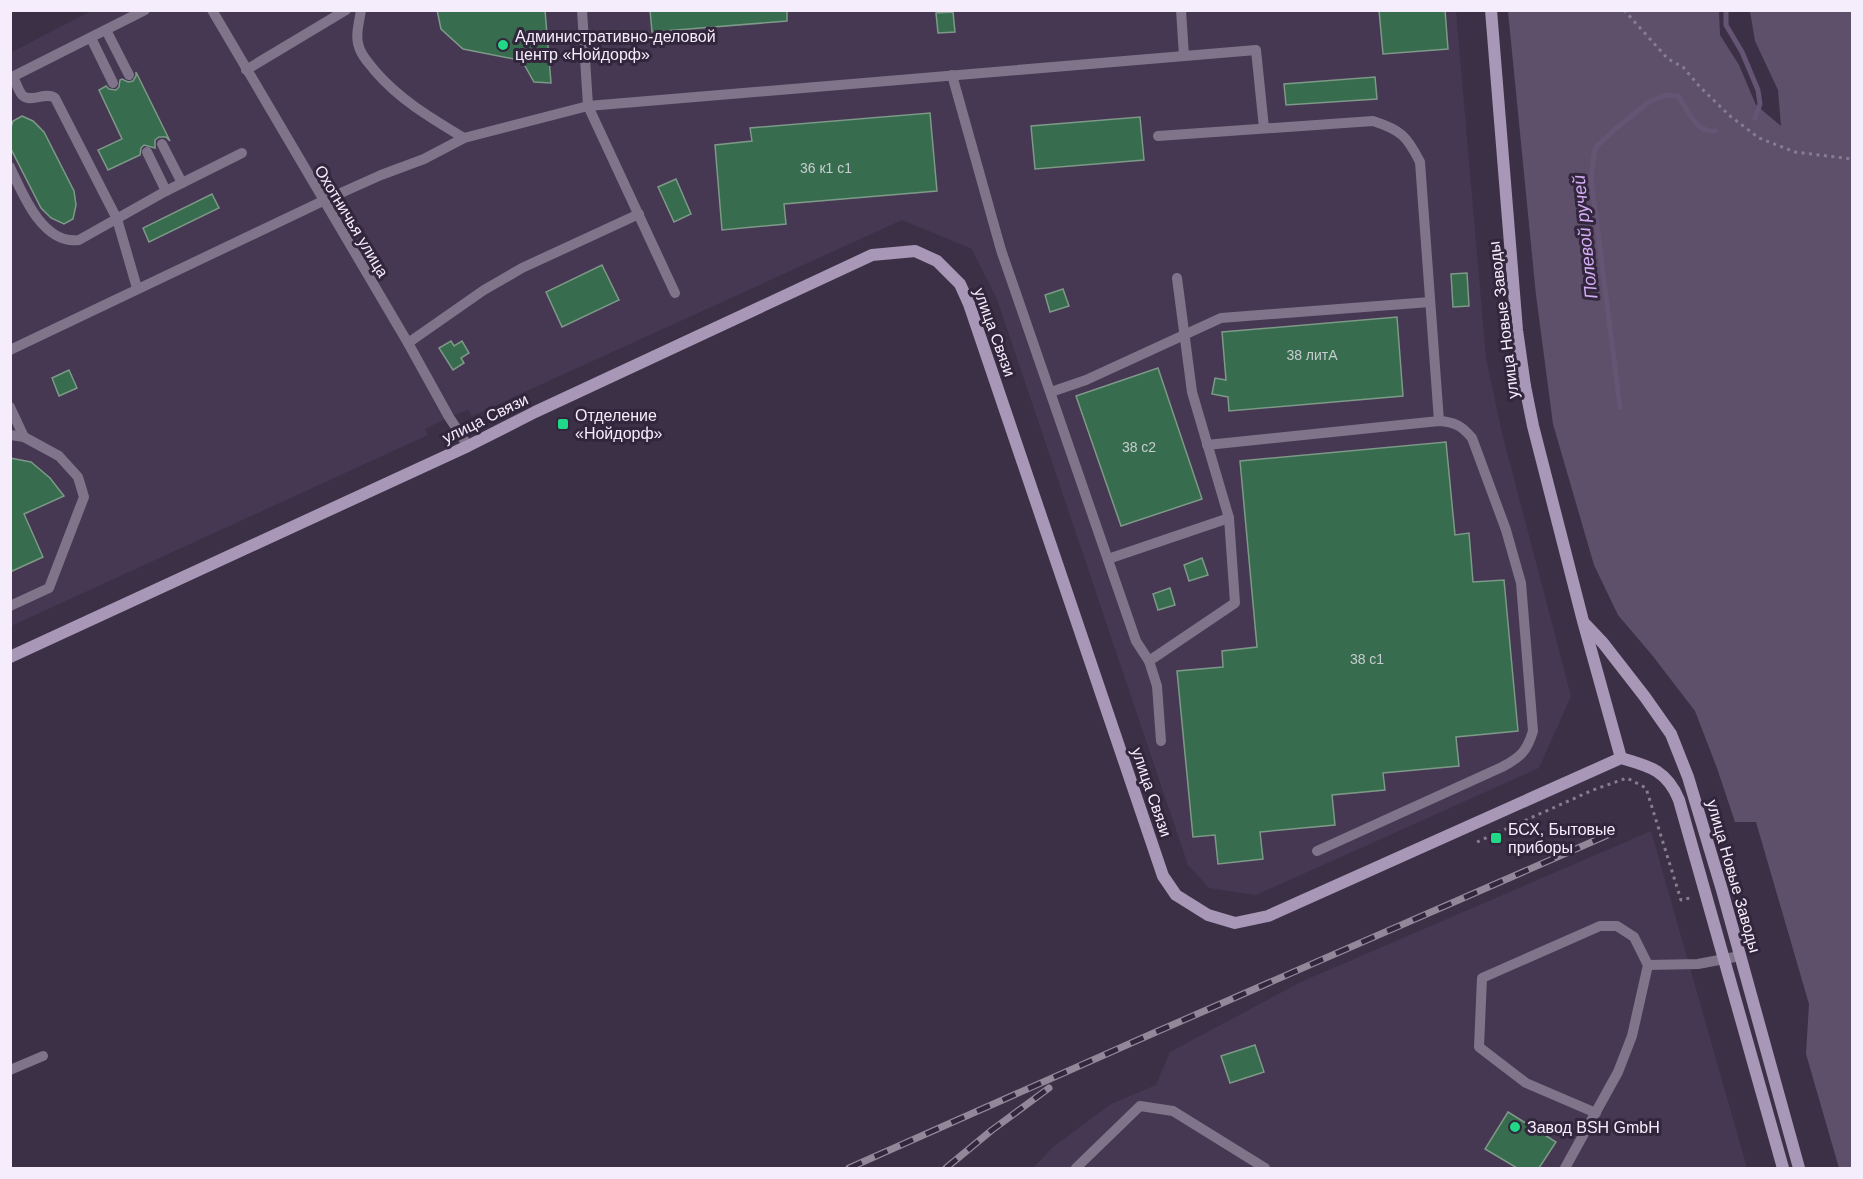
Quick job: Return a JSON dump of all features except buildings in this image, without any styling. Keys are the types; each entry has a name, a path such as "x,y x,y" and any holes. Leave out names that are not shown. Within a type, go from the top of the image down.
{"street":[{"name":"улица Новые Заводы","path":"1491,10 1516,318 1522,363 1533,426 1582,621 1621,758 1648,766 1664,776 1674,786 1783,1168"},
{"name":"улица Связи","path":"10,657 468,446 544,408 872,255 915,251 937,261 960,284 969,304 1163,876 1176,896 1208,915 1235,923 1268,916 1621,758"},
{"name":"улица Новые Заводы","path":"1582,621 1603,643 1671,734 1688,777 1799,1168"}],"lane":[{"path":"137,288 117,219 55,98 48,95 28,99 23,97 12,77 145,10"},
{"name":"Охотничья улица","path":"212,10 468,446"},
{"path":"246,70 346,10"},
{"path":"361,10 357,36 364,58 402,99 464,138"},
{"path":"582,10 588,106 675,293"},
{"path":"1180,10 1184,56"},
{"path":"106,30 129,75"},
{"path":"91,38 113,83"},
{"path":"10,350 323,201 424,159 464,138 588,106 1256,50 1264,128"},
{"path":"952,75 1001,250 1136,641 1149,661 1156,686 1161,741"},
{"path":"1158,136 1373,121 1393,127 1410,141 1420,162 1439,421"},
{"path":"162,144 182,183"},
{"path":"147,152 166,191"},
{"path":"10,167 37,218 51,233 64,240 79,240 166,191 242,153"},
{"path":"408,343 484,290 522,268 639,214"},
{"path":"1149,661 1235,603 1229,518 1192,392 1177,278"},
{"path":"1051,392 1086,380 1221,318 1431,302"},
{"path":"10,407 24,437"},
{"path":"1207,445 1439,421 1453,422 1463,428 1472,438 1506,530 1521,583 1533,730 1528,747 1517,759 1502,768 1317,851"},
{"path":"10,435 24,437 59,456 78,477 84,497 49,588 10,606"},
{"path":"1108,559 1229,518"},
{"path":"1565,1168 1596,1113 1618,1072 1632,1036 1648,965 1634,937 1617,926 1600,926 1482,978 1479,1047 1526,1083 1596,1113"},
{"path":"1648,965 1698,964 1740,956"},
{"path":"10,1070 43,1056"},
{"path":"1076,1168 1140,1106 1173,1111 1265,1168"}],"path":[{"path":"1624,10 1668,59 1683,67 1730,116 1759,138 1795,152 1852,159"},
{"path":"1477,842 1593,790 1627,778 1646,788 1681,900 1690,898"}],"shaded area":[{"path":"93,10 1456,11 1486,358 1502,433 1571,696 1539,768 1256,895 1209,888 1188,865 997,299 972,249 902,220 472,416 468,410 449,417 425,429 428,435 11,626 10,53"},
{"path":"1508,11 1719,11 1720,35 1739,65 1756,105 1781,126 1778,90 1755,41 1750,11 1852,11 1852,1168 1839,1168 1806,1054 1809,1004 1756,822 1735,822 1695,711 1618,615 1594,565 1553,424 1536,295"},
{"path":"1651,831 1747,1168 1033,1168 1053,1147 1111,1104 1156,1085 1170,1052 1303,981"}],"waterway":[{"name":"Полевой ручей","path":"1726,10 1726,25 1742,52 1758,90 1760,104 1755,118"},
{"name":"Полевой ручей","path":"1620,407 1591,178 1595,148 1649,102 1665,95 1678,96 1698,125 1703,129 1716,131"}],"railway":[{"path":"849,1168 1610,834"},
{"path":"946,1168 1049,1088"}],"place":[{"name":"Административно-деловой центр «Нойдорф»","path":"503,45"},
{"name":"Отделение «Нойдорф»","path":"563,424"},
{"name":"БСХ, Бытовые приборы","path":"1496,838"},
{"name":"Завод BSH GmbH","path":"1515,1127"}]}
